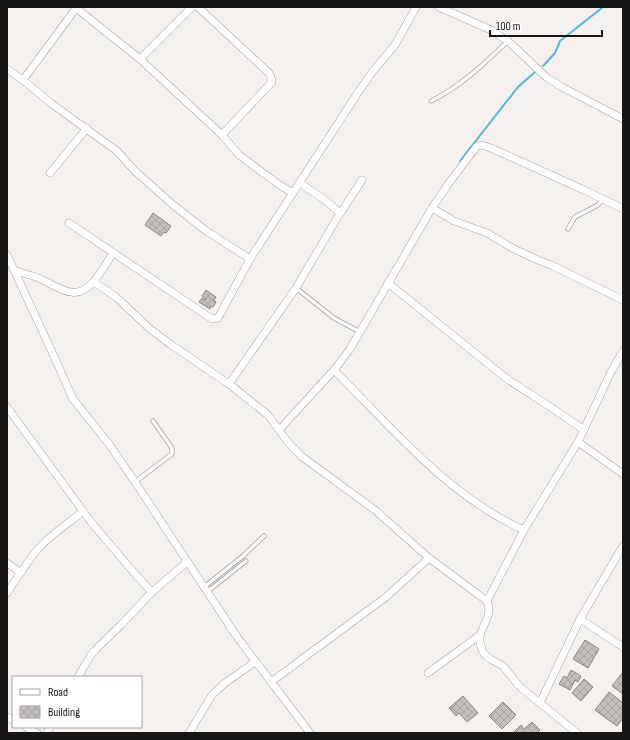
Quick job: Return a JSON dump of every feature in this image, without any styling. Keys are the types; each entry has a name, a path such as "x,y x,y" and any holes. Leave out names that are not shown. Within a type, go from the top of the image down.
{"street":[{"path":"140,59 192,7"},
{"path":"198,7 269,73 272,82 222,135"},
{"path":"69,222 212,319 218,318 250,259 359,91 395,45 416,7"},
{"path":"438,7 491,30 508,42 546,77 623,119"},
{"path":"23,80 77,8 140,59 222,135 239,155 293,193"},
{"path":"7,69 117,151 135,171 204,230 250,259"},
{"path":"50,173 87,128"},
{"path":"280,429 334,370 350,350 432,208 477,146 482,145 511,157 623,209"},
{"path":"229,384 296,288 340,213 362,180"},
{"path":"300,183 325,200 340,213"},
{"path":"432,208 454,221 487,233 514,249 623,300"},
{"path":"16,271 37,277 69,293 84,290 94,282 113,253"},
{"path":"7,255 16,271 73,399 109,444 136,482 187,562 255,662 310,733"},
{"path":"94,282 116,297 150,329 229,384 268,415 280,429 287,441 301,456 375,510 429,558 487,601 489,608 488,616 480,635 482,650 486,656 504,666 516,684 577,733"},
{"path":"388,284 507,379 584,430"},
{"path":"487,601 524,530 578,442 623,351"},
{"path":"334,370 416,453 445,478 488,512 504,522 524,530"},
{"path":"7,407 54,474 67,488 109,544 152,592"},
{"path":"578,442 623,474"},
{"path":"7,593 38,549 56,532 83,511"},
{"path":"540,703 580,619 623,546"},
{"path":"271,682 386,597 429,558"},
{"path":"79,676 91,655 152,592 187,562"},
{"path":"7,563 20,573"},
{"path":"580,619 623,648"},
{"path":"428,673 480,635"},
{"path":"189,733 212,695 225,683 255,662"},
{"path":"28,728 37,733"}],"lane":[{"path":"431,102 478,70 508,42"},
{"path":"568,229 575,217 598,205 603,199"},
{"path":"296,288 334,318 360,332"},
{"path":"136,482 172,454 172,448 153,421"},
{"path":"205,589 264,536"},
{"path":"205,589 246,561"}],"building":[{"path":"153,213 171,226 166,233 164,232 161,236 145,225"},
{"path":"206,290 216,297 214,300 216,302 210,309 199,302 202,298 205,300 206,299 202,296"},
{"path":"585,640 599,649 588,668 573,659"},
{"path":"571,670 581,676 578,682 575,680 570,690 559,684 564,676 567,678"},
{"path":"623,672 623,694 612,686"},
{"path":"584,679 593,687 581,701 572,693"},
{"path":"609,692 623,703 623,718 617,726 595,710"},
{"path":"463,696 478,713 467,722 459,713 456,716 449,708"},
{"path":"503,702 516,715 502,729 489,716"},
{"path":"532,722 540,730 537,733 514,732 521,725 524,729"}],"waterway":[{"path":"543,66 555,53 560,41 603,7"},
{"path":"460,161 518,87 535,72"}]}
